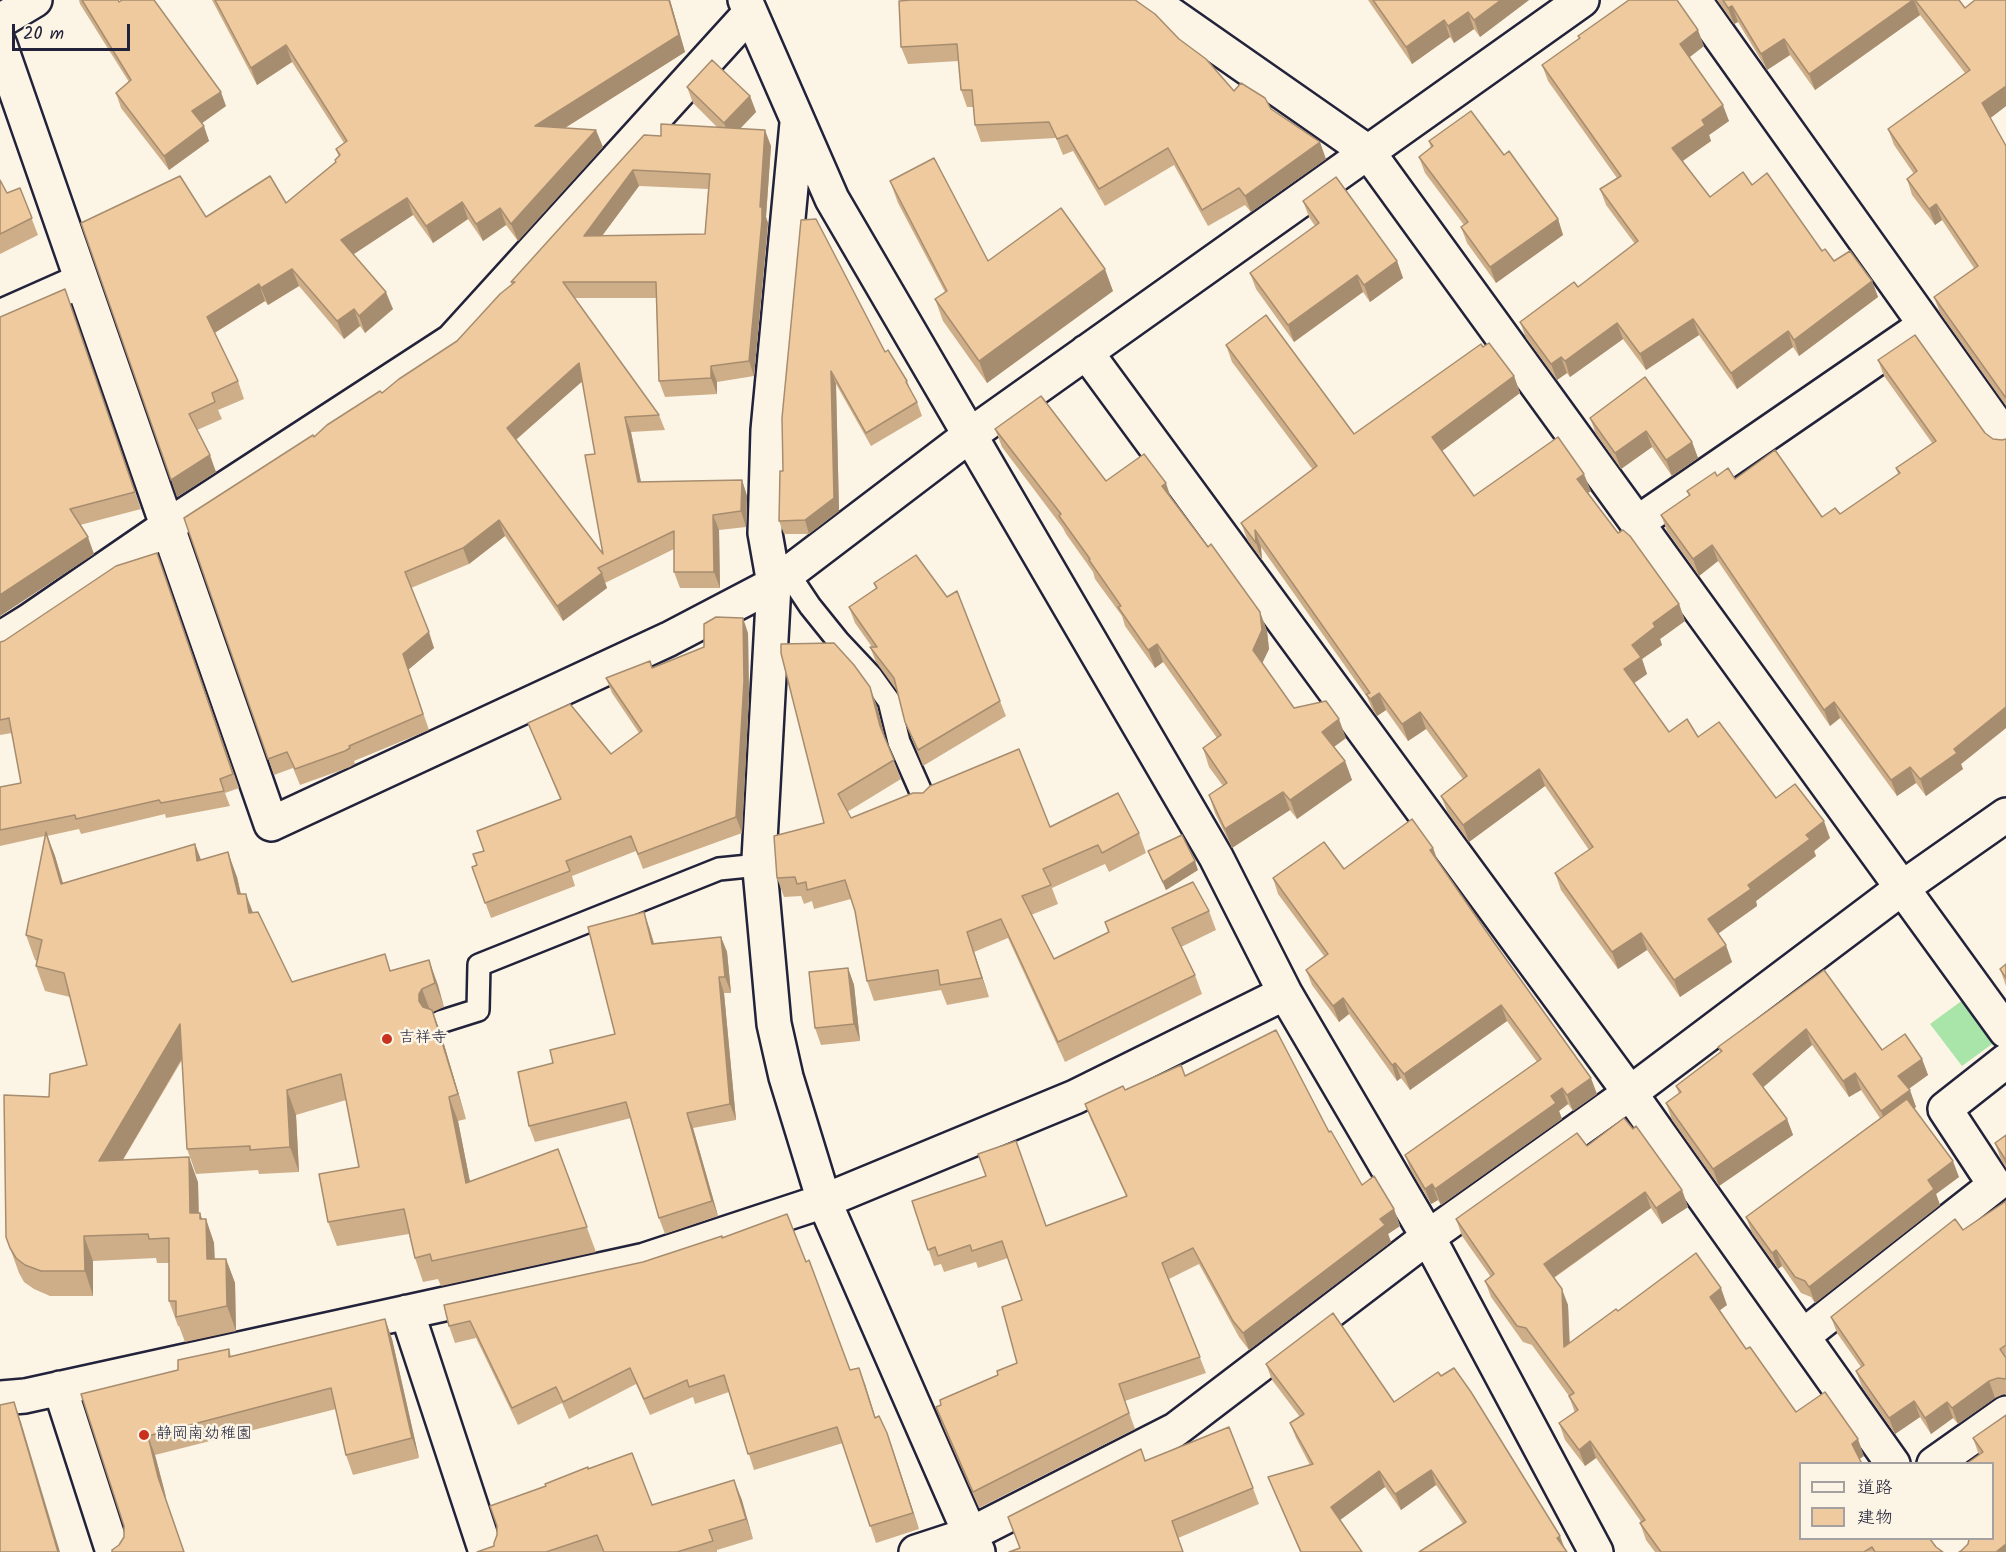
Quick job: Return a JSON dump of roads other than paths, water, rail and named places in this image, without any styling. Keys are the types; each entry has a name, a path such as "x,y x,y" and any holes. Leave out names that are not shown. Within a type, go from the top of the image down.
{"street":[{"path":"0,21 35,0"},
{"path":"1150,0 1368,152 2006,1031"},
{"path":"0,45 271,824 675,636 781,579 969,435 1368,152 1547,10 1582,0"},
{"path":"1694,0 2006,438"},
{"path":"0,639 166,527 452,340 747,6 832,199 1216,857 1286,993 1428,1237 1596,1552"},
{"path":"797,121 768,430 765,533 781,579 759,865 774,1024 786,1077 824,1201 974,1543"},
{"path":"0,317 81,281"},
{"path":"1637,523 1925,325"},
{"path":"1086,352 1630,1093 1892,1462"},
{"path":"916,1552 974,1543 1175,1430 1428,1237 1630,1093 1902,888 2006,815"},
{"path":"0,1398 25,1396 645,1260 824,1201 1075,1097 1286,993"},
{"path":"1803,1336 1995,1185 1945,1109 2006,1061"},
{"path":"407,1312 486,1552"},
{"path":"60,1388 113,1552"},
{"path":"1937,1462 2006,1413"},
{"path":"1948,1540 1957,1552"}],"lane":[{"path":"781,579 871,675 889,701 899,742 925,801"},
{"path":"440,1022 478,1010 479,965 719,869 759,865"}],"place":[{"name":"吉祥寺","path":"387,1039"},
{"name":"静岡南幼稚園","path":"144,1435"}]}
